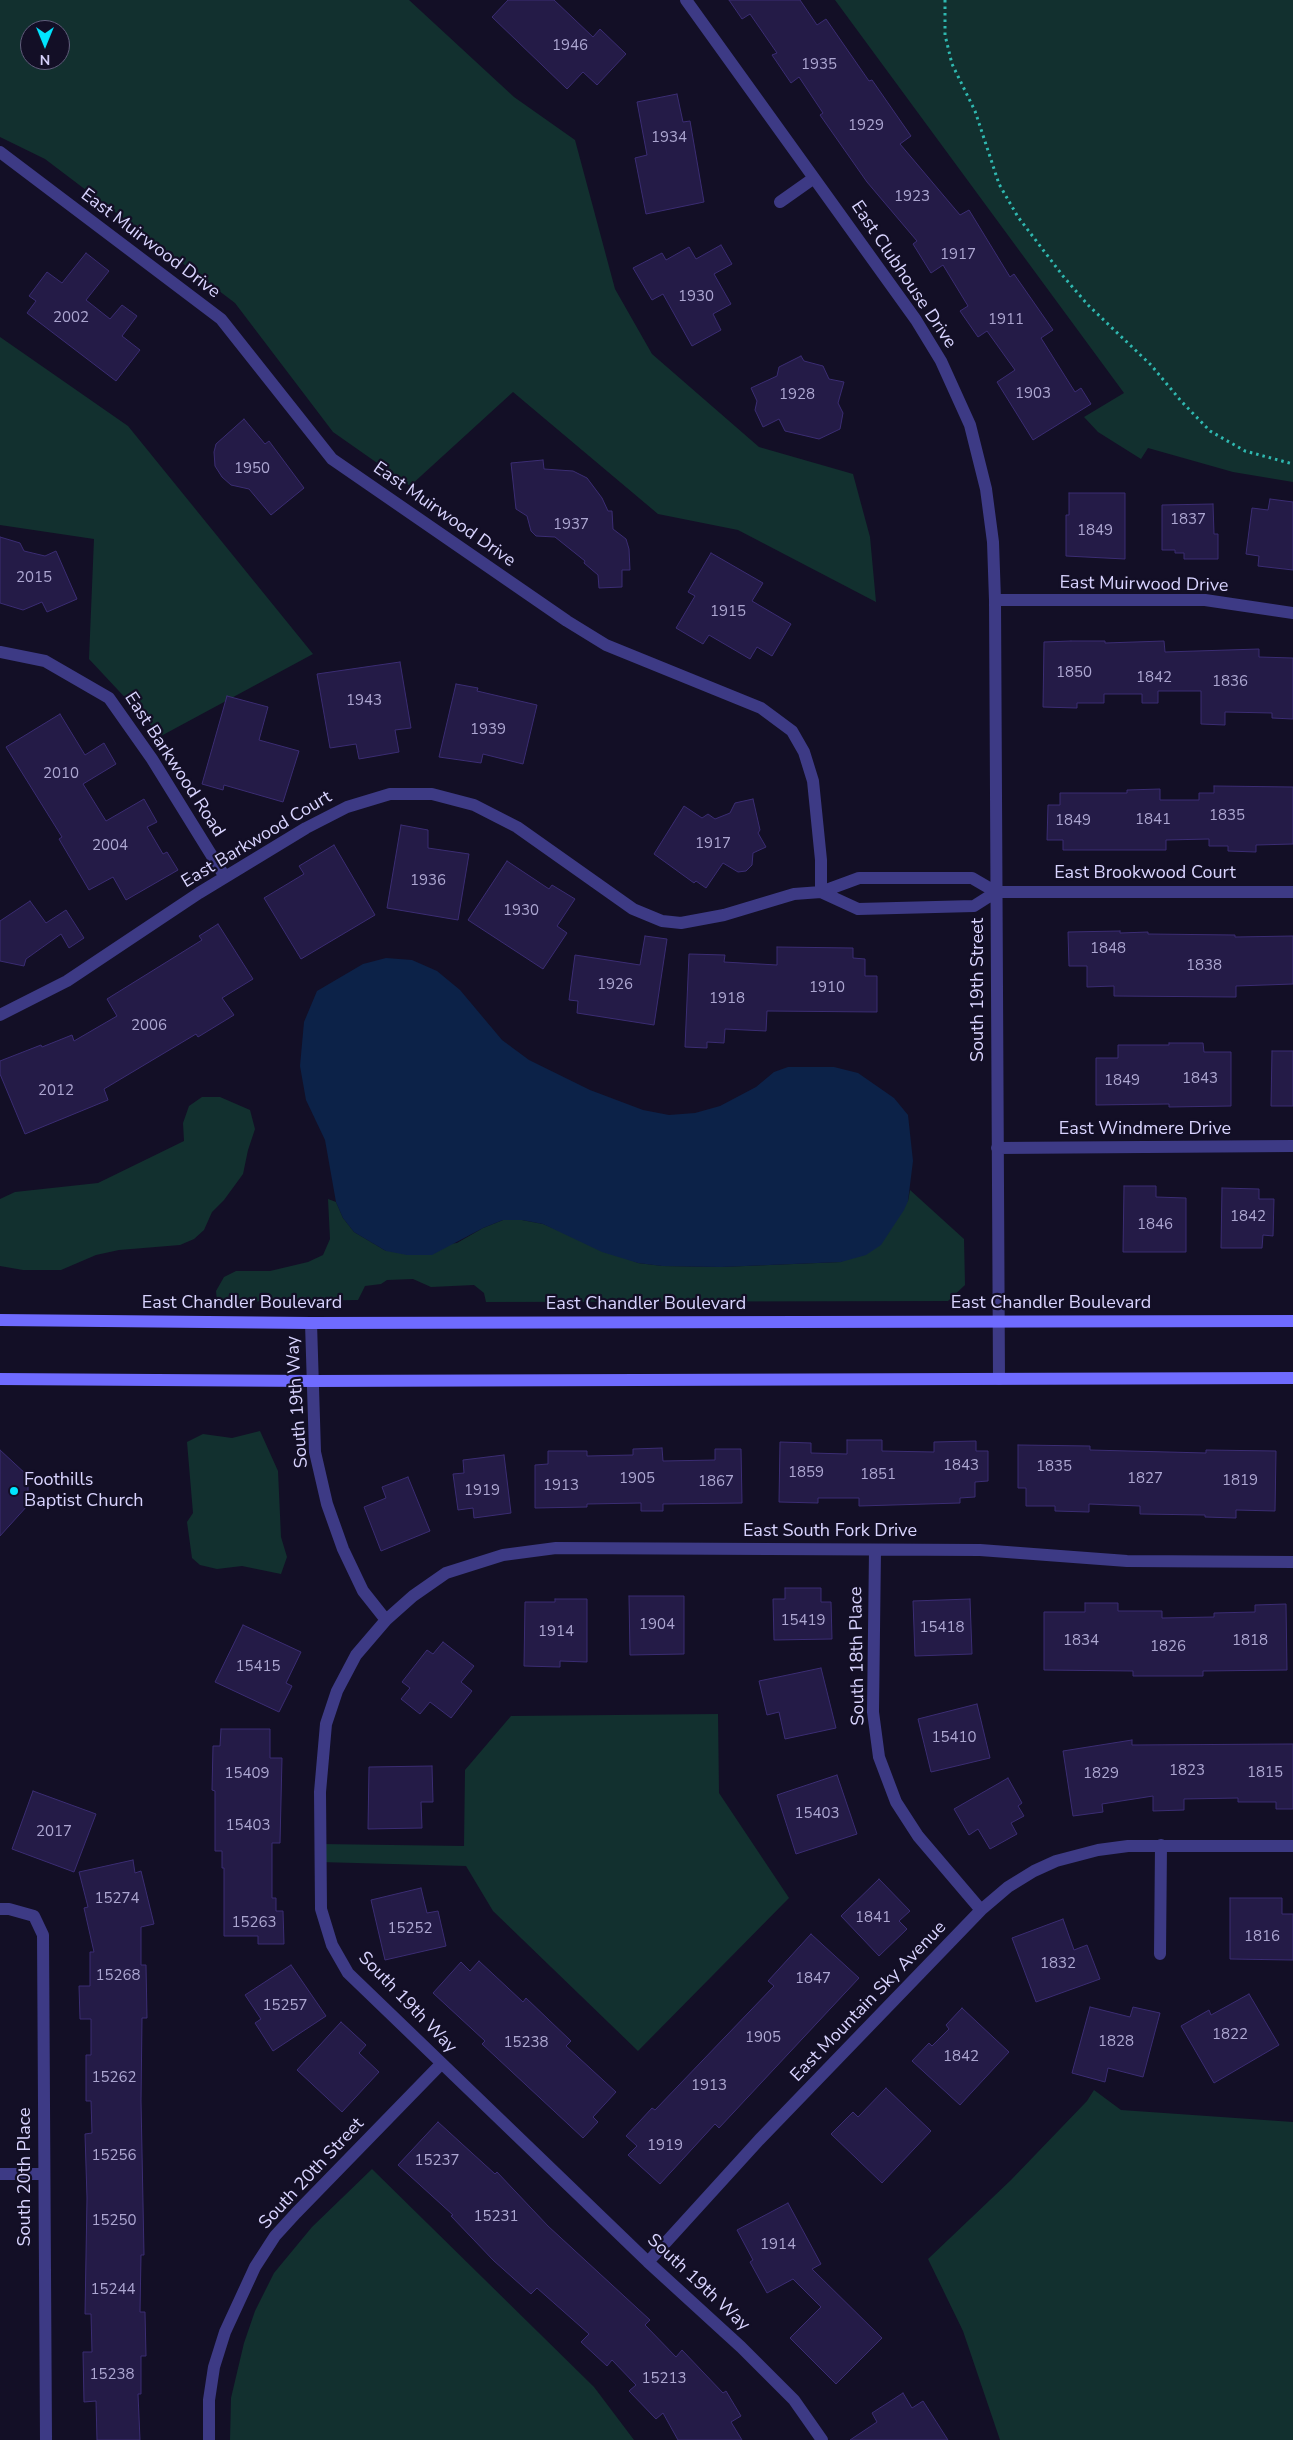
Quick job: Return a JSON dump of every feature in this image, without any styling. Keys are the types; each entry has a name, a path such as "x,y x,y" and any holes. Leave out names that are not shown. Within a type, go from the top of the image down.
{"main road":[{"name":"East Chandler Boulevard","path":"0,1320 311,1322 1293,1322"},
{"path":"0,1379 312,1381 1293,1378"}],"street":[{"name":"East Clubhouse Drive","path":"686,0 916,320 941,361 970,425 986,489 993,542 994,600"},
{"name":"East Muirwood Drive","path":"0,152 221,319 332,459 567,621 606,645 761,708 792,731 804,752 813,781 821,860 821,892"},
{"path":"780,202 814,178"},
{"name":"East Muirwood Drive","path":"994,600 1205,600 1293,613"},
{"name":"South 19th Street","path":"994,600 1000,1379"},
{"name":"East Barkwood Road","path":"0,652 45,660 110,698 152,759 225,877"},
{"name":"East Barkwood Court","path":"0,1014 67,981 225,877 306,828 347,807 390,794 432,794 474,805 517,827 633,909 662,921 681,923 707,919 794,894 821,892 859,878 972,878 996,892 974,906 858,908 821,892"},
{"name":"East Brookwood Court","path":"996,892 1293,892"},
{"name":"East Windmere Drive","path":"997,1148 1293,1146"},
{"name":"South 19th Way","path":"311,1322 315,1452 327,1504 343,1549 363,1591 386,1620 356,1655 337,1691 326,1724 320,1792 321,1909 332,1945 348,1973 648,2262 741,2347 794,2400 822,2440"},
{"name":"East South Fork Drive","path":"386,1620 413,1596 446,1573 503,1555 556,1548 980,1550 1127,1561 1293,1562"},
{"name":"South 18th Place","path":"875,1550 873,1712 879,1758 896,1802 918,1836 981,1910"},
{"name":"East Mountain Sky Avenue","path":"648,2262 759,2140 981,1910 1008,1887 1034,1871 1056,1861 1098,1850 1128,1846 1293,1846"},
{"path":"1160,1954 1161,1846"},
{"name":"South 20th Place","path":"0,1909 9,1909 34,1916 43,1935 46,2440"},
{"name":"South 20th Street","path":"209,2440 209,2400 214,2367 225,2332 255,2267 275,2236 296,2213 441,2064"},
{"path":"0,2174 43,2174"}],"path":[{"path":"945,0 946,34 952,64 975,111 999,184 1018,217 1063,276 1088,305 1152,365 1181,402 1210,431 1245,451 1293,464"}],"green space":[{"path":"0,0 409,0 514,97 575,140 615,289 652,354 759,447 853,474 870,537 876,602 738,530 658,514 513,392 410,486 333,432 235,303 45,159 0,137"},
{"path":"835,0 1293,0 1293,482 1233,472 1148,448 1141,459 1098,432 1084,417 1124,393"},
{"path":"0,337 128,426 313,654 161,736 89,659 94,539 0,525"},
{"path":"202,1097 220,1097 250,1110 255,1129 243,1174 224,1200 212,1212 204,1230 194,1239 180,1245 119,1250 96,1255 61,1270 23,1270 0,1266 0,1199 15,1192 98,1183 184,1141 183,1123 189,1106"},
{"path":"910,1190 964,1239 965,1285 948,1301 486,1302 484,1293 474,1285 431,1287 413,1279 387,1280 381,1284 365,1286 358,1300 217,1302 216,1291 224,1277 236,1271 270,1271 308,1262 323,1255 330,1239 328,1199 336,1202 343,1218 354,1232 386,1251 457,1243 483,1228 503,1220 522,1220 543,1224 638,1263 663,1266 721,1267 841,1262 908,1201"},
{"path":"260,1431 278,1471 281,1537 287,1557 281,1574 242,1566 217,1569 200,1565 192,1558 187,1522 193,1513 187,1442 203,1434 232,1438"},
{"path":"718,1714 719,1793 789,1898 638,2051 493,1911 466,1866 319,1862 320,1844 464,1846 465,1770 511,1716"},
{"path":"1094,2090 1121,2110 1293,2122 1293,2440 1000,2440 963,2331 928,2259 1011,2180 1087,2101"},
{"path":"372,2169 594,2387 634,2440 230,2440 231,2398 244,2343 255,2311 274,2273 312,2227"}],"water":[{"path":"386,958 412,960 437,971 460,990 502,1040 529,1060 590,1090 643,1110 669,1115 695,1113 720,1106 756,1087 774,1072 788,1067 834,1067 858,1073 894,1098 908,1115 913,1161 908,1201 904,1210 881,1245 866,1255 841,1262 721,1267 662,1266 638,1263 602,1252 543,1224 522,1220 503,1220 483,1228 432,1255 407,1255 386,1251 354,1232 343,1218 336,1202 325,1140 306,1100 300,1066 304,1022 317,991 363,964"}],"building":[{"path":"508,0 554,0 593,37 600,29 626,54 597,85 583,72 567,89 492,17"},
{"path":"729,0 800,0 817,25 826,19 869,81 872,80 911,136 900,144 960,215 969,210 1010,277 1014,274 1053,330 1041,338 1075,392 1081,388 1091,404 1033,440 997,382 1015,370 987,331 978,337 960,311 968,306 943,265 931,273 913,244 917,241 867,182 820,115 823,113 799,77 791,83 772,55 777,53 750,14 742,19"},
{"path":"677,94 683,122 690,121 704,202 646,214 635,158 647,155 637,102"},
{"path":"721,245 732,264 714,274 731,304 713,314 721,330 692,346 663,294 652,300 633,268 662,253 666,260 689,247 696,259"},
{"path":"86,253 109,271 86,300 110,319 122,305 137,316 122,336 140,350 116,381 27,313 36,301 29,296 47,272 62,283"},
{"path":"801,356 804,361 823,366 829,379 844,382 838,403 843,413 840,429 819,439 785,431 779,419 763,427 755,410 757,401 751,388 777,376 779,367"},
{"path":"244,419 265,444 269,441 304,488 271,515 249,489 231,485 222,477 215,466 214,452 216,444"},
{"path":"543,460 544,469 573,471 587,478 602,498 608,511 612,511 613,529 626,539 629,549 630,570 622,570 622,587 599,588 598,575 584,563 585,561 555,537 536,536 531,531 527,516 516,509 511,463"},
{"path":"1069,493 1125,493 1125,559 1066,556 1066,515 1069,515"},
{"path":"1270,499 1293,502 1293,570 1258,566 1259,556 1246,554 1252,508 1268,510"},
{"path":"1213,504 1214,534 1218,534 1218,559 1184,559 1184,553 1175,553 1175,550 1162,550 1162,505"},
{"path":"0,537 20,543 24,551 45,556 56,551 77,599 47,612 42,602 23,610 0,603"},
{"path":"711,553 763,583 752,601 791,624 772,656 757,647 750,659 709,635 703,644 676,628 695,596 688,592"},
{"path":"1105,641 1105,643 1164,641 1165,652 1259,649 1259,657 1293,658 1293,719 1272,718 1272,713 1225,712 1225,725 1201,724 1201,691 1158,691 1158,703 1142,703 1142,694 1104,694 1104,703 1077,703 1077,708 1043,707 1044,642"},
{"path":"400,662 411,728 395,730 399,752 359,759 356,744 330,748 317,674"},
{"path":"456,684 478,688 477,691 537,705 523,764 483,754 481,763 439,757"},
{"path":"227,696 268,707 259,740 299,751 283,802 224,785 223,790 202,784"},
{"path":"60,714 85,755 104,743 116,764 83,784 106,821 144,799 157,822 147,827 163,854 167,852 178,870 126,900 113,877 89,890 59,839 62,837 6,747"},
{"path":"1214,786 1293,787 1293,844 1256,845 1256,852 1228,851 1228,846 1209,846 1209,839 1166,840 1166,850 1063,850 1063,840 1047,840 1048,805 1060,805 1060,793 1127,793 1127,790 1160,789 1160,800 1199,800 1199,793 1214,793"},
{"path":"753,799 760,830 758,833 766,847 753,853 752,865 746,871 738,872 723,863 706,888 696,881 694,883 654,854 684,806 702,818 708,814 715,819 730,813 735,803"},
{"path":"401,825 428,830 428,848 469,854 458,920 387,908"},
{"path":"334,845 375,915 301,959 264,898 304,874 299,866"},
{"path":"507,861 549,889 552,885 575,899 557,926 567,933 543,969 468,920"},
{"path":"30,901 46,923 66,910 84,938 69,948 61,934 26,959 24,966 0,961 0,921"},
{"path":"218,924 253,979 222,998 234,1015 198,1037 196,1034 104,1089 108,1100 25,1134 0,1074 0,1061 72,1035 74,1041 117,1016 107,999 202,940 199,936"},
{"path":"1120,931 1120,933 1148,932 1148,934 1235,935 1235,937 1293,936 1293,984 1236,986 1236,997 1114,996 1114,986 1087,987 1087,966 1069,966 1068,932"},
{"path":"645,936 667,939 654,1025 577,1013 578,1001 569,1000 575,955 640,965"},
{"path":"777,947 853,948 853,958 865,959 865,976 877,976 877,1012 767,1011 766,1031 725,1029 724,1043 707,1042 707,1048 685,1047 689,954 725,955 724,962 777,965"},
{"path":"1169,1043 1203,1043 1204,1052 1231,1052 1231,1106 1169,1107 1169,1104 1096,1105 1096,1058 1118,1058 1118,1045 1169,1045"},
{"path":"1272,1051 1293,1051 1293,1106 1271,1106"},
{"path":"1124,1186 1156,1186 1156,1197 1186,1198 1186,1252 1123,1252"},
{"path":"1222,1188 1259,1189 1259,1199 1274,1199 1273,1236 1263,1235 1262,1248 1221,1248"},
{"path":"847,1440 882,1440 882,1451 934,1452 934,1442 976,1441 976,1451 988,1451 988,1481 975,1482 975,1497 960,1498 960,1503 859,1506 859,1498 818,1498 818,1503 779,1502 780,1442 811,1443 811,1453 847,1454"},
{"path":"1018,1445 1090,1446 1090,1450 1206,1453 1206,1450 1276,1451 1275,1511 1236,1510 1236,1518 1205,1517 1205,1515 1140,1514 1140,1506 1089,1504 1089,1512 1055,1511 1055,1506 1026,1506 1026,1488 1018,1488"},
{"path":"662,1448 663,1461 715,1460 715,1449 741,1449 742,1503 663,1504 663,1511 641,1511 641,1503 587,1504 587,1507 535,1508 535,1465 548,1464 548,1451 587,1451 587,1456 633,1455 633,1449"},
{"name":"Foothills Baptist Church","path":"0,1450 28,1476 28,1505 0,1536"},
{"path":"504,1455 511,1513 474,1518 473,1508 458,1510 453,1474 464,1473 463,1460"},
{"path":"408,1477 430,1531 381,1551 364,1507 386,1498 382,1487"},
{"path":"785,1588 821,1588 821,1602 831,1602 832,1639 774,1640 773,1599 785,1599"},
{"path":"629,1596 684,1596 684,1654 630,1655"},
{"path":"555,1599 587,1599 587,1662 560,1661 560,1667 524,1666 525,1602 555,1602"},
{"path":"970,1599 972,1654 915,1656 913,1601"},
{"path":"1085,1603 1118,1603 1118,1611 1162,1611 1162,1618 1214,1617 1214,1613 1255,1612 1255,1605 1286,1604 1287,1670 1203,1671 1203,1676 1133,1676 1133,1671 1044,1670 1044,1612 1085,1612"},
{"path":"243,1625 301,1652 286,1683 292,1686 279,1712 215,1682"},
{"path":"443,1642 474,1666 461,1682 472,1691 451,1718 430,1702 420,1714 401,1699 410,1688 402,1682 427,1650 433,1654"},
{"path":"821,1668 836,1728 785,1739 779,1712 767,1715 759,1681"},
{"path":"977,1704 990,1758 931,1772 918,1719"},
{"path":"221,1729 270,1729 270,1758 282,1758 280,1843 272,1843 272,1898 276,1898 276,1911 283,1911 284,1944 258,1944 258,1936 224,1936 224,1868 222,1868 222,1851 215,1851 215,1791 212,1790 213,1746 220,1746"},
{"path":"1132,1740 1132,1745 1293,1744 1293,1809 1276,1809 1276,1802 1238,1802 1238,1798 1184,1799 1184,1810 1153,1811 1153,1796 1102,1804 1103,1812 1073,1816 1063,1751"},
{"path":"432,1766 433,1802 421,1802 422,1828 368,1829 369,1767"},
{"path":"837,1775 857,1834 796,1854 777,1795"},
{"path":"1008,1778 1022,1803 1018,1806 1024,1816 1011,1823 1017,1834 990,1849 978,1829 969,1835 954,1809"},
{"path":"33,1791 96,1814 74,1872 12,1849"},
{"path":"133,1860 135,1873 141,1871 154,1924 141,1927 141,1965 146,1965 147,2018 142,2018 141,2101 144,2255 141,2255 140,2312 145,2312 146,2356 141,2356 141,2394 138,2394 140,2440 97,2440 96,2401 84,2402 83,2352 92,2352 91,2314 85,2314 87,2198 85,2134 92,2133 91,2101 86,2101 86,2055 91,2055 91,2019 80,2019 79,1986 90,1986 90,1952 94,1952 84,1908 88,1907 79,1872"},
{"path":"879,1879 910,1911 899,1921 907,1929 879,1956 841,1916"},
{"path":"421,1888 427,1913 438,1911 446,1946 385,1960 371,1900"},
{"path":"1230,1898 1282,1898 1282,1914 1293,1914 1293,1960 1230,1959"},
{"path":"1063,1919 1074,1950 1087,1945 1100,1979 1036,2002 1012,1938"},
{"path":"811,1934 859,1978 719,2128 715,2124 660,2184 628,2155 637,2146 626,2136 652,2108 655,2110 774,1986 768,1981"},
{"path":"479,1961 523,2002 526,1998 571,2041 566,2046 616,2092 593,2117 598,2122 583,2138 482,2044 485,2041 433,1993 461,1962 470,1971"},
{"path":"291,1965 326,2016 273,2051 255,2023 261,2019 245,1995"},
{"path":"1249,1994 1279,2045 1214,2083 1181,2026 1209,2010 1211,2015"},
{"path":"1090,2007 1130,2017 1133,2007 1160,2013 1143,2077 1108,2068 1105,2082 1072,2073"},
{"path":"962,2008 1009,2052 960,2105 912,2061 929,2043 932,2046 949,2029 946,2025"},
{"path":"341,2022 366,2045 359,2053 379,2072 342,2112 297,2070"},
{"path":"886,2088 931,2131 882,2183 831,2134 853,2112 858,2117"},
{"path":"438,2122 495,2174 497,2172 548,2226 650,2320 645,2325 676,2357 682,2350 723,2393 726,2391 741,2416 731,2422 742,2440 678,2440 663,2413 656,2419 629,2391 636,2385 612,2360 607,2366 581,2342 589,2334 537,2288 531,2294 494,2261 451,2216 453,2215 398,2165"},
{"path":"788,2203 821,2264 812,2269 882,2338 836,2384 790,2338 821,2307 793,2279 767,2293 750,2262 753,2260 737,2230"},
{"path":"903,2393 912,2408 923,2401 948,2440 850,2440 877,2422 872,2413"}],"place":[{"name":"Foothills Baptist Church","path":"14,1491"}]}
